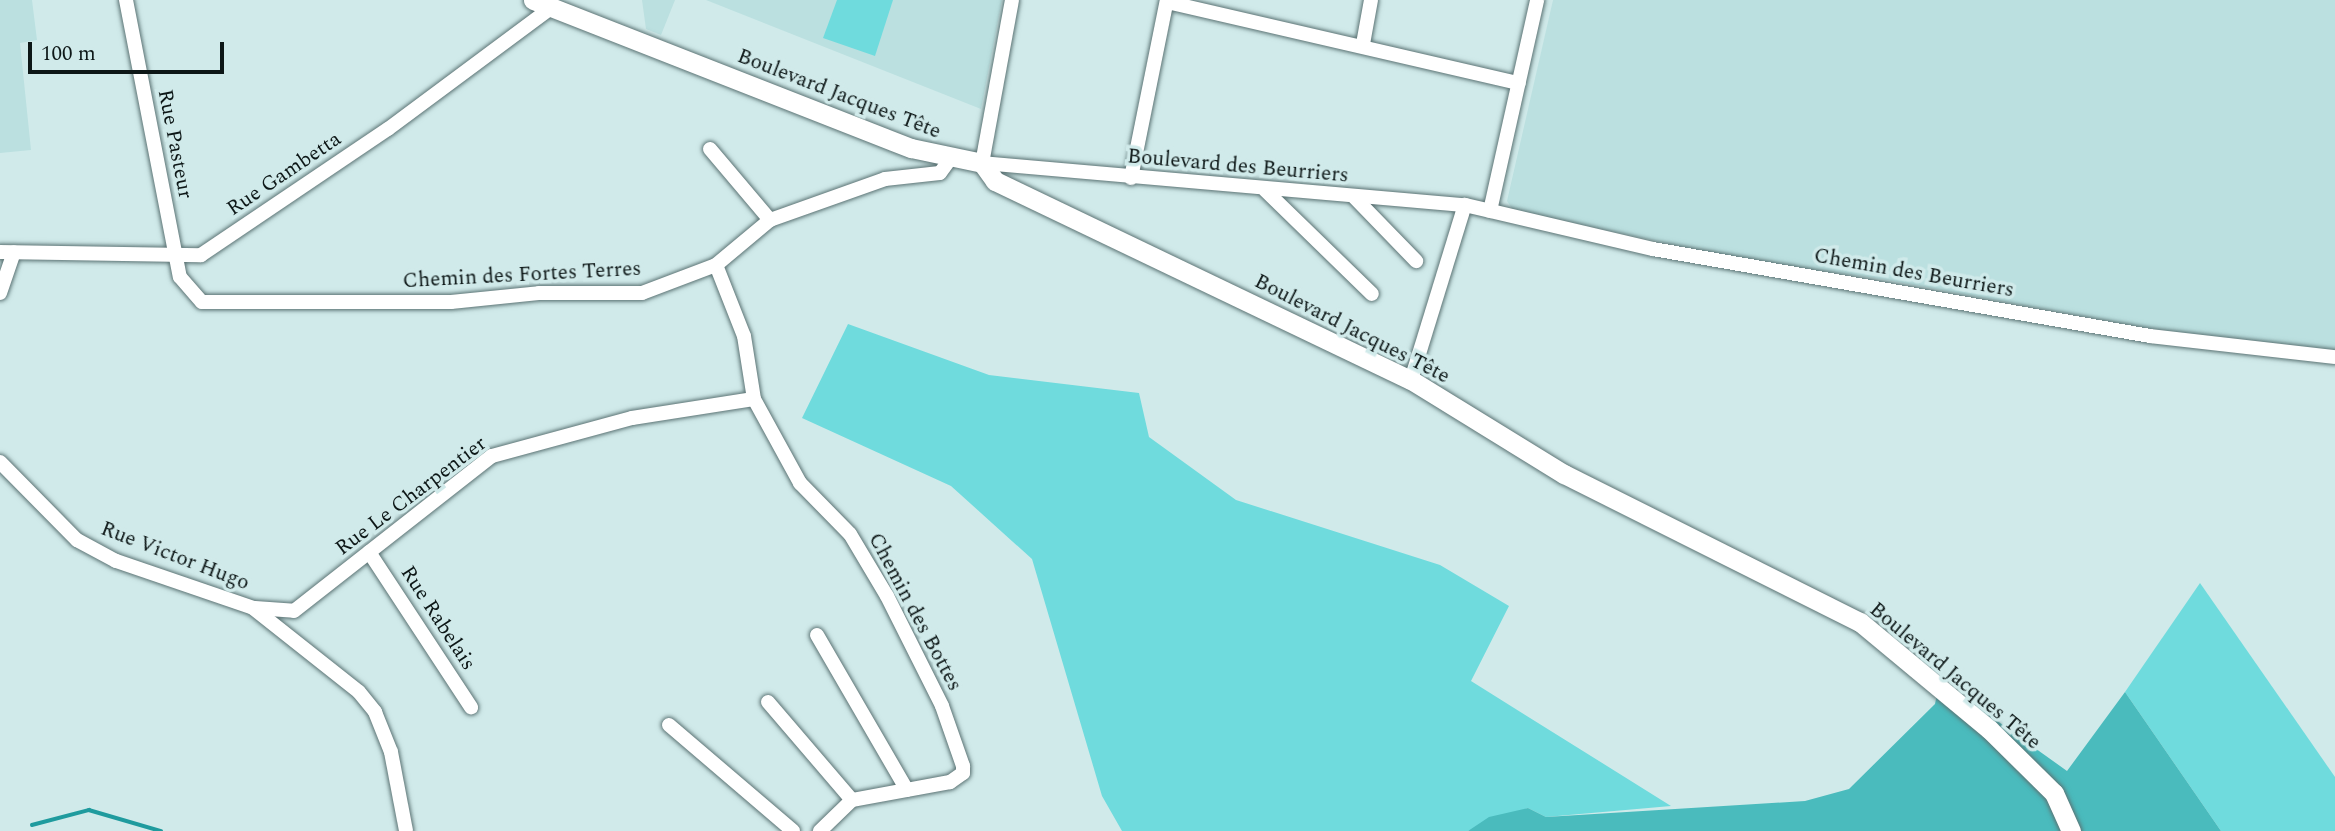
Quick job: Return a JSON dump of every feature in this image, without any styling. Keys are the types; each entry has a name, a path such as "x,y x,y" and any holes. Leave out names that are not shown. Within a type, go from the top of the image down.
{"street":[{"name":"Rue Pasteur","path":"126,0 174,254"},
{"path":"982,163 1012,0"},
{"path":"1363,44 1371,0"},
{"path":"1490,211 1537,0"},
{"path":"1131,178 1167,1 1363,44 1518,83"},
{"name":"Rue Gambetta","path":"7,252 201,254 388,129 554,5"},
{"name":"Boulevard Jacques Tête","path":"554,5 911,148 950,159 982,163 995,181 1410,380 1564,474 1860,622 1989,729 2054,793 2071,831"},
{"path":"710,149 770,220"},
{"name":"Chemin des Fortes Terres","path":"174,254 180,277 202,302 451,302 539,293 642,293 716,265 770,220 885,179 940,173 950,159"},
{"name":"Boulevard des Beurriers","path":"982,163 1355,198 1465,205 1490,211"},
{"path":"1265,190 1372,294"},
{"path":"1355,198 1416,261"},
{"path":"1410,380 1465,205"},
{"name":"Chemin des Beurriers","path":"1490,211 1653,249 2136,334 2335,357"},
{"path":"0,293 7,252"},
{"path":"716,265 744,336 754,399"},
{"name":"Rue Le Charpentier","path":"253,608 290,613 492,456 632,418 754,399"},
{"name":"Chemin des Bottes","path":"754,399 800,483 850,534 887,596 942,706 963,773 950,782 852,800"},
{"name":"Rue Victor Hugo","path":"0,462 77,540 116,561 253,608 359,692 375,712 391,752 406,831"},
{"name":"Rue Rabelais","path":"369,552 471,707"},
{"path":"817,635 908,790"},
{"path":"768,702 852,800 820,831"},
{"path":"669,725 793,831"}],"shaded area":[{"path":"0,0 32,0 37,40 20,43 31,150 0,153"},
{"path":"642,0 675,0 661,35 646,29"},
{"path":"706,0 1002,0 981,109"},
{"path":"837,0 893,0 875,56 823,38"},
{"path":"1553,0 2335,0 2335,350 2179,334 1887,280 1740,259 1513,210 1507,201"},
{"path":"848,324 989,375 1139,393 1149,437 1236,500 1440,565 1509,606 1471,681 1671,806 1546,817 1528,808 1468,831 1122,831 1102,796 1032,559 951,486 802,418"},
{"path":"2200,583 2335,777 2335,831 2221,831 2125,692"},
{"path":"1940,680 2067,771 2125,692 2221,831 1468,831 1489,817 1528,808 1546,817 1805,801 1849,789 1935,704"}],"waterway":[{"path":"32,825 89,810 161,831"}]}
